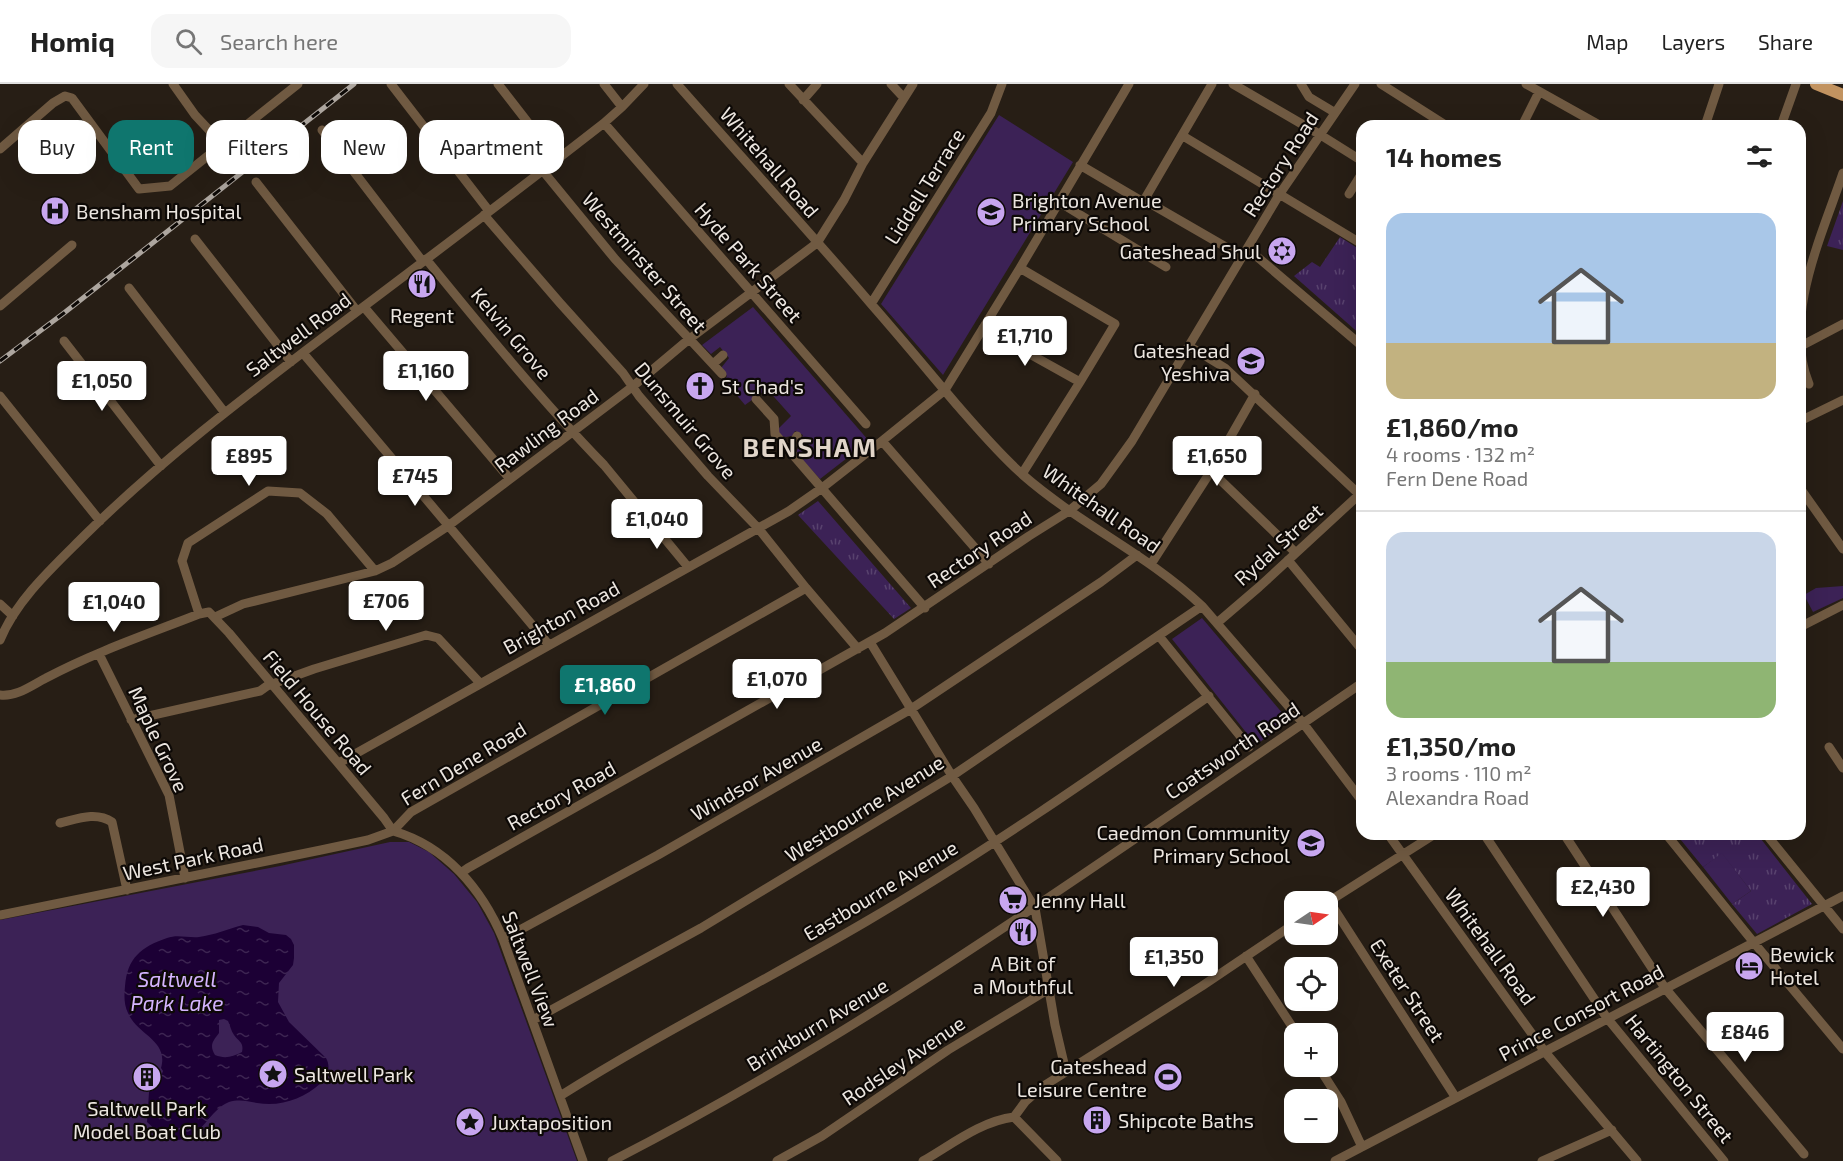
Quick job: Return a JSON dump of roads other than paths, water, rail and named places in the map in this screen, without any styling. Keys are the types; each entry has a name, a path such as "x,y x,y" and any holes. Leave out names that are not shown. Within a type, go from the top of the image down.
{"main road":[{"path":"1816,84 1843,95"}],"street":[{"path":"173,84 206,127"},
{"path":"254,120 298,84"},
{"name":"Dunsmuir Grove","path":"391,84 487,213 560,303 623,373 632,387 708,476 758,528 858,648"},
{"path":"498,84 526,120"},
{"path":"604,84 622,107"},
{"name":"Saltwell Road","path":"564,154 604,123 644,84"},
{"name":"Whitehall Road","path":"677,84 984,436 1022,474 1069,511 1151,564 1202,606 1303,723 1356,793"},
{"path":"789,84 863,163"},
{"path":"803,100 817,84"},
{"path":"891,84 904,98"},
{"name":"Rawling Road","path":"215,617 243,604 375,571 392,563 448,526 632,387 688,340 817,243 844,200 863,163 913,84"},
{"name":"Liddell Terrace","path":"871,304 991,113 1002,84"},
{"name":"Brighton Road","path":"339,764 789,512 945,390 1129,84"},
{"path":"1143,202 1212,84"},
{"path":"1233,84 1356,157"},
{"path":"1301,84 1309,97 1334,112"},
{"name":"Rectory Road","path":"461,873 870,642 925,608 1069,511 1101,484 1131,441 1279,195 1355,84"},
{"path":"1382,84 1438,120"},
{"path":"1526,84 1590,120"},
{"path":"1707,120 1719,84"},
{"path":"1783,120 1796,84"},
{"path":"1525,120 1539,92"},
{"path":"0,149 53,103 65,96 72,98 139,189 170,186 206,158"},
{"name":"Hyde Park Street","path":"604,123 867,424"},
{"path":"1183,136 1356,240"},
{"path":"1080,165 1143,202 1154,205 1246,253 1356,341"},
{"path":"1806,289 1808,276 1843,173"},
{"name":"Kelvin Grove","path":"357,174 424,260 572,432 604,465 688,567"},
{"name":"Saltwell Road","path":"0,640 13,616 44,576 161,466 291,362 539,174"},
{"name":"Westminster Street","path":"545,174 595,236 688,340 722,374"},
{"path":"256,182 361,309 510,479"},
{"path":"1349,194 1356,183"},
{"path":"1059,202 1166,267"},
{"path":"195,239 291,362"},
{"path":"0,306 72,245"},
{"path":"1020,268 1115,324 1022,474"},
{"path":"129,288 225,413"},
{"path":"1806,343 1843,324"},
{"path":"982,328 1080,382"},
{"path":"64,341 161,466"},
{"path":"1189,346 1225,368 1356,489"},
{"path":"303,353 549,645"},
{"path":"713,364 723,355"},
{"path":"1806,376 1809,384"},
{"path":"1151,564 1211,471 1255,394"},
{"path":"0,396 100,521"},
{"path":"756,399 774,419 775,434 925,608"},
{"path":"1806,418 1843,400"},
{"path":"789,451 797,436"},
{"path":"882,441 989,564"},
{"path":"1211,471 1296,553"},
{"path":"199,614 182,561 188,543 268,491 300,493 327,514 375,571"},
{"path":"1806,497 1843,549"},
{"name":"Rydal Street","path":"1217,622 1356,499"},
{"name":"Windsor Avenue","path":"503,939 658,855 911,709 1101,582 1137,555"},
{"path":"1288,560 1356,643"},
{"name":"Fern Dene Road","path":"393,831 411,812 806,588"},
{"path":"0,604 13,616"},
{"path":"1806,624 1843,605"},
{"name":"Westbourne Avenue","path":"533,1020 701,928 952,776 1202,606"},
{"path":"0,694 18,693 55,673 199,614 209,612 215,617"},
{"name":"Field House Road","path":"215,617 393,831"},
{"path":"131,720 260,691 286,678 426,635 438,638 480,683"},
{"path":"1159,636 1249,747"},
{"path":"870,642 1035,908 1066,1072"},
{"name":"Maple Grove","path":"99,654 169,795 185,878"},
{"name":"Coatsworth Road","path":"1035,908 1356,687"},
{"name":"Eastbourne Avenue","path":"560,1096 604,1068 868,921 1079,787 1209,696"},
{"path":"1829,747 1843,768"},
{"path":"60,823 95,816 104,817 112,822 127,890"},
{"name":"Saltwell View","path":"393,831 427,844 461,873 481,896 503,939 583,1161"},
{"name":"West Park Road","path":"0,915 368,840 393,831"},
{"name":"Whitehall Road","path":"1392,840 1545,1052 1637,1161"},
{"path":"1338,896 1425,840"},
{"name":"Hartington Street","path":"1488,840 1607,1018 1724,1161"},
{"path":"1568,840 1665,988 1804,1154"},
{"path":"1671,840 1843,1049"},
{"path":"1771,840 1843,929"},
{"name":"Prince Consort Road","path":"1335,1161 1353,1157 1362,1147 1665,988 1755,944 1843,896"},
{"name":"Brinkburn Avenue","path":"612,1161 783,1066 907,991 1035,908"},
{"name":"Exeter Street","path":"1338,917 1456,1098"},
{"path":"923,1161 985,1125 998,1119 1014,1117 1025,1102 1042,1088 1284,931"},
{"path":"1246,956 1290,1023"},
{"name":"Rodsley Avenue","path":"777,1161 822,1136 948,1050 1049,989"},
{"path":"1325,1077 1341,1102 1362,1147"},
{"path":"1014,1117 1057,1161"},
{"path":"1542,1161 1612,1130"}],"water":[{"name":"Saltwell Park Lake","path":"243,925 258,927 269,933 286,935 291,939 294,945 293,965 279,983 278,1002 289,1022 326,1058 328,1071 321,1083 299,1097 275,1104 240,1100 229,1102 216,1111 194,1134 178,1140 169,1139 147,1122 149,1092 153,1085 157,1087 163,1071 162,1058 156,1044 132,1021 127,1010 124,993 126,976 132,961 150,945 175,936 199,937","holes":["219,1020 228,1021 233,1033 242,1044 242,1052 222,1057 215,1055 212,1048 219,1033"]}],"railway":[{"path":"0,361 354,84"}],"place":[{"name":"Bensham Hospital","path":"55,211"},
{"name":"Brighton Avenue Primary School","path":"991,212"},
{"name":"Gateshead Shul","path":"1282,251"},
{"name":"Regent","path":"422,284"},
{"name":"Gateshead Yeshiva","path":"1251,361"},
{"name":"St Chad's","path":"700,386"},
{"name":"Caedmon Community Primary School","path":"1311,843"},
{"name":"Jenny Hall","path":"1013,900"},
{"name":"A Bit of a Mouthful","path":"1023,932"},
{"name":"Bewick Hotel","path":"1749,966"},
{"name":"Saltwell Park","path":"273,1074"},
{"name":"Saltwell Park Model Boat Club","path":"147,1077"},
{"name":"Gateshead Leisure Centre","path":"1168,1077"},
{"name":"Shipcote Baths","path":"1097,1120"},
{"name":"Juxtaposition","path":"470,1122"}],"district":[{"name":"BENSHAM","path":"810,446"}]}
